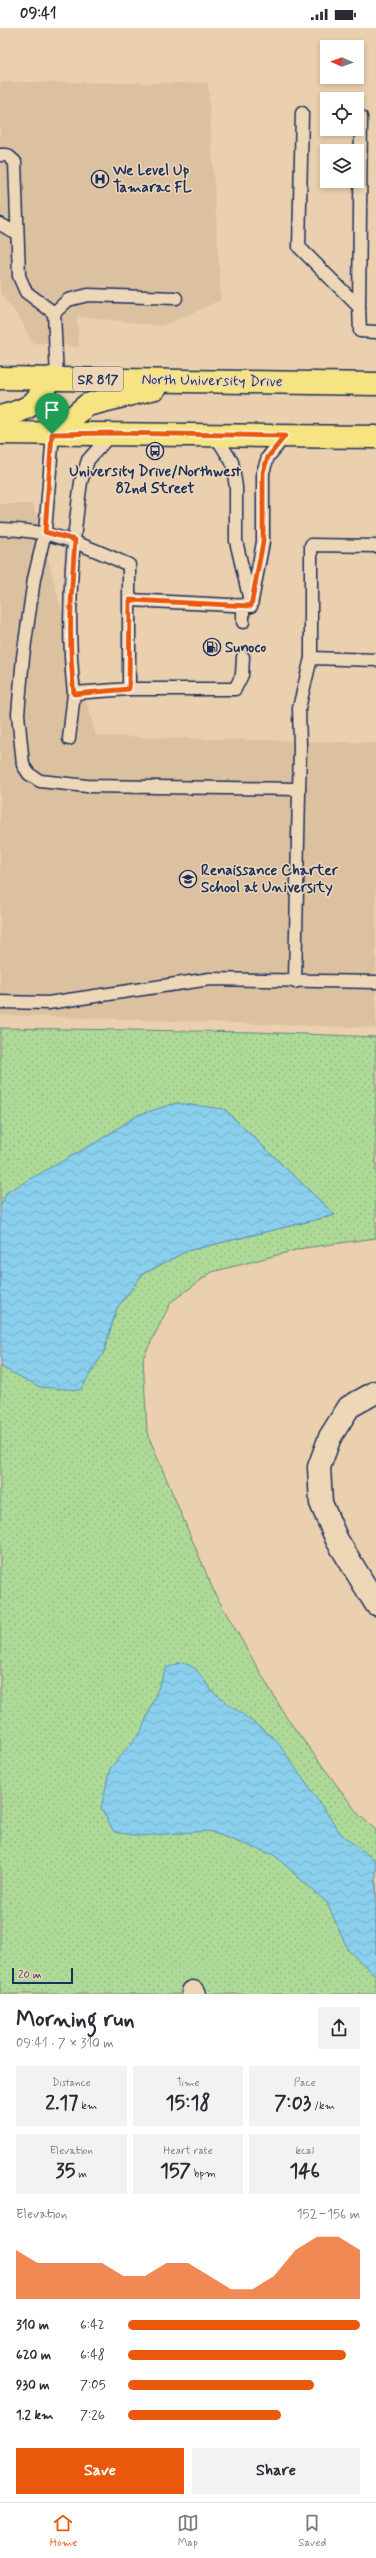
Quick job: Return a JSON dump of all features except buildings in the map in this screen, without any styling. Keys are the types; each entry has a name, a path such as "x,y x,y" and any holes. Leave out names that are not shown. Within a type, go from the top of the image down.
{"main road":[{"name":"North University Drive","path":"0,378 376,384"},
{"path":"0,417 26,410 34,404 54,378"},
{"path":"52,434 87,405 195,380"},
{"path":"0,433 215,434 376,437"}],"street":[{"path":"376,1392 349,1407 330,1438 319,1467 321,1503 337,1540 376,1604"}],"lane":[{"path":"302,113 299,247 359,307"},
{"path":"361,136 360,331 376,332"},
{"path":"0,155 7,155 15,162 16,233 19,276 26,292 54,313"},
{"path":"0,224 16,233"},
{"path":"54,378 54,313 68,300 88,295 176,298"},
{"path":"69,739 74,694 70,654 70,619 79,494 84,470 88,460 112,433"},
{"path":"52,434 45,532 34,579 23,657 18,714 23,765 29,774 40,781 87,786 299,789"},
{"path":"215,434 232,462 236,487 236,541 247,606"},
{"path":"243,622 263,542 263,472 268,457 285,436"},
{"path":"0,529 45,532 75,540 129,565 129,689"},
{"path":"295,982 299,789 298,708 312,658 311,545 376,546"},
{"path":"130,600 247,606"},
{"path":"74,694 129,689 235,689 242,675 243,656"},
{"path":"312,658 376,660"},
{"path":"0,1002 48,1003 210,979 295,982 376,982"}],"shaded area":[{"path":"0,82 208,83 221,300 162,326 77,316 79,347 32,343 21,320 0,293"},
{"name":"Renaissance Charter School at University","path":"0,504 33,504 96,736 376,743 376,1028 0,1015"}],"green space":[{"path":"0,1028 255,1032 376,1037 376,1238 304,1248 212,1272 171,1302 143,1358 147,1433 215,1594 286,1717 359,1815 376,1830 376,1994 0,1994 0,1367 103,1354 117,1308 143,1274 187,1251 335,1215 224,1109 138,1115 0,1207"}],"water":[{"path":"176,1103 224,1109 335,1215 187,1251 143,1274 117,1308 103,1354 80,1390 40,1387 1,1367 0,1207 7,1192 98,1141 138,1115"},
{"path":"182,1662 195,1668 212,1691 276,1740 342,1835 376,1861 376,1976 348,1950 327,1903 274,1855 208,1831 140,1836 114,1832 101,1808 110,1768 141,1732 166,1668"}],"place":[{"name":"We Level Up Tamarac FL","path":"100,179"},
{"name":"University Drive/Northwest 82nd Street","path":"155,451"},
{"name":"Sunoco","path":"212,647"},
{"name":"Renaissance Charter School at University","path":"188,879"}],"route":[{"path":"112,433 285,436 268,457 263,472 263,542 251,606 130,600 129,689 74,694 70,654 70,619 75,540 45,532 52,434 112,433"}]}
